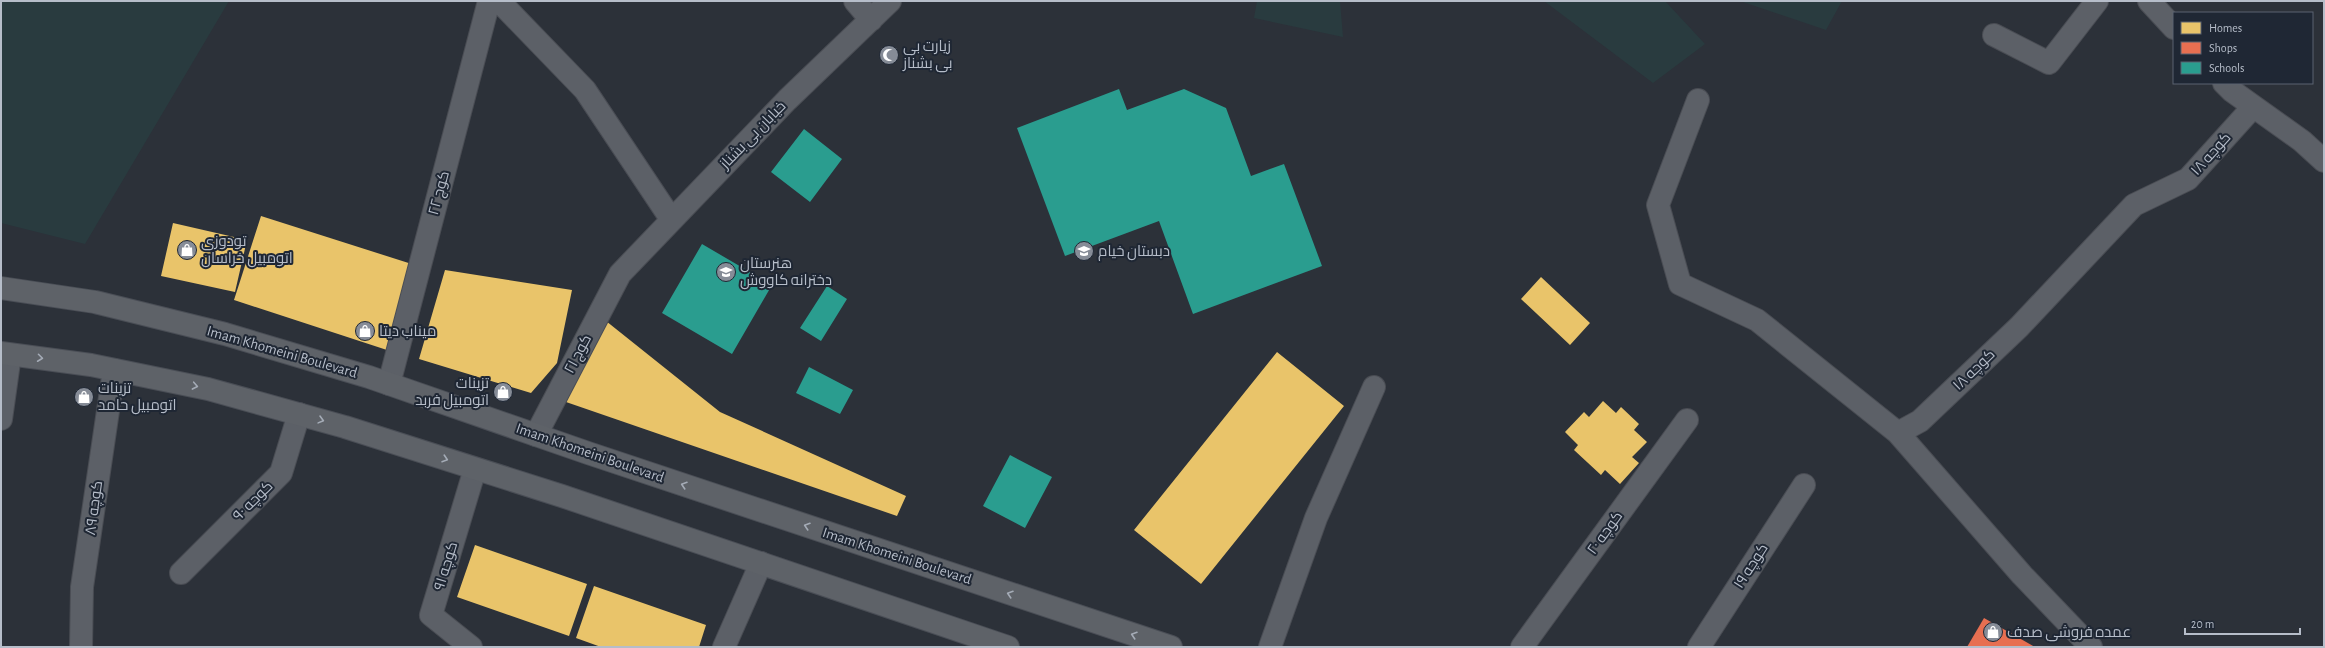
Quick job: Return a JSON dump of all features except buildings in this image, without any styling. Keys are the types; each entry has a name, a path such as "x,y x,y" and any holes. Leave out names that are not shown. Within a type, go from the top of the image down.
{"main road":[{"name":"Imam Khomeini Boulevard","path":"1,288 95,302 218,332 389,384 536,435 1171,647"},
{"path":"6,354 91,365 208,389 299,414 475,468 1008,647"}],"street":[{"name":"کوچ ۲۲","path":"389,384 488,1"},
{"path":"499,1 585,90 671,219"},
{"path":"855,1 871,20"},
{"name":"خیابان بی بشناز","path":"620,274 671,219 788,100 890,1"},
{"path":"1994,35 2049,63 2097,1"},
{"path":"2149,1 2173,27"},
{"path":"2225,84 2232,91 2302,141 2324,161"},
{"path":"1698,100 1658,205 1680,284 1757,320 1898,433 2022,575 2091,647"},
{"name":"کوچه ۱۸","path":"1898,433 1920,421 2019,327 2134,205 2188,179 2253,106"},
{"name":"کوچ ۲۱","path":"536,435 620,274"},
{"path":"1,419 6,354"},
{"name":"کوچه ۸۹","path":"80,647 82,587 114,370"},
{"path":"1270,647 1316,518 1374,387"},
{"name":"کوچه ۹۰","path":"181,573 281,474 299,414"},
{"name":"کوچه ۲۰","path":"1522,647 1687,420"},
{"name":"کوچه ۹۱","path":"471,647 431,615 475,468"},
{"name":"کوچه ۱۹","path":"1699,647 1804,485"},
{"path":"724,647 761,563"}],"shaded area":[{"path":"1,1 229,1 85,244 1,223"},
{"path":"1257,1 1340,1 1343,37 1254,18"},
{"path":"1544,1 1665,1 1705,44 1653,83"},
{"path":"1740,1 1842,1 1826,30"}],"place":[{"name":"زیارت بی بی بشناز","path":"889,55"},
{"name":"تودوزی اتومبیل خراسان","path":"187,250"},
{"name":"دبستان خیام","path":"1084,251"},
{"name":"هنرستان دخترانه کاووش","path":"726,272"},
{"name":"میناب دیتا","path":"365,331"},
{"name":"تزینات اتومبیل فربد","path":"503,392"},
{"name":"تزینات اتومبیل حامد","path":"84,397"},
{"name":"عمده فروشی صدف","path":"1993,632"}]}
